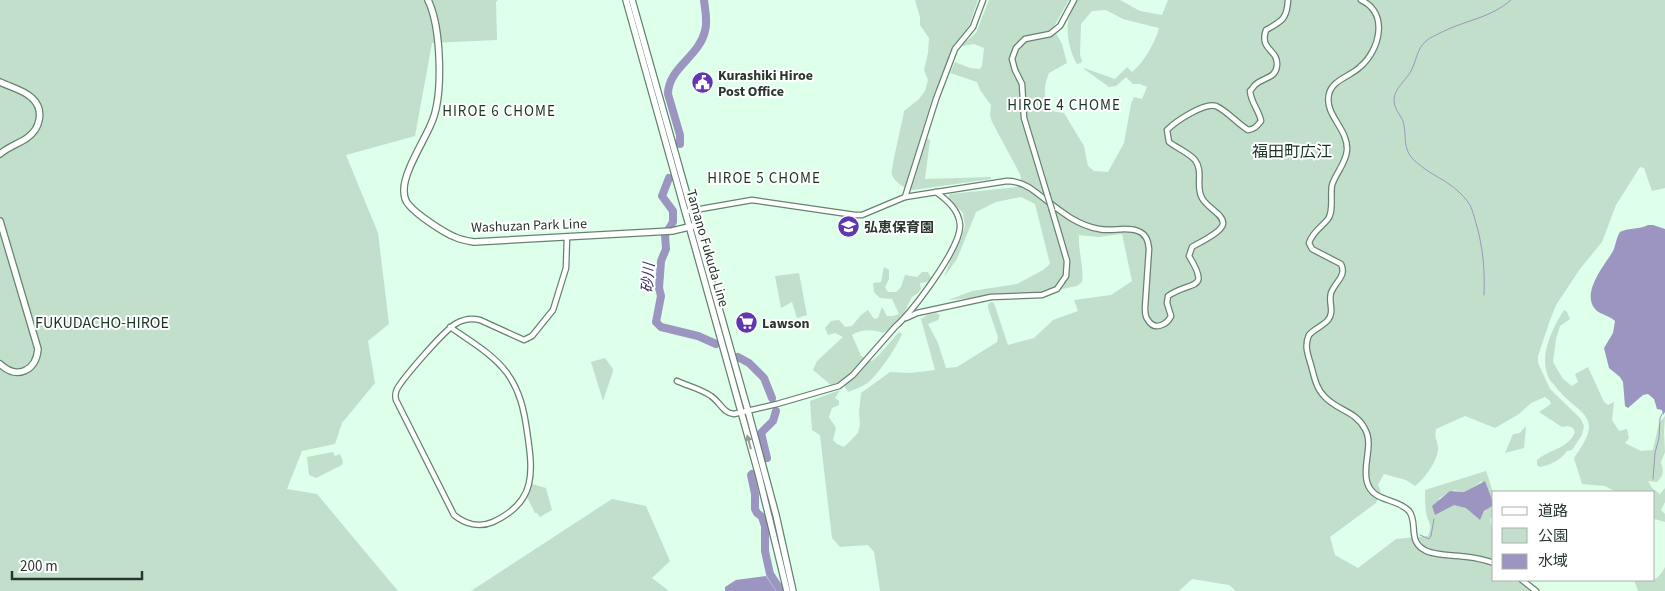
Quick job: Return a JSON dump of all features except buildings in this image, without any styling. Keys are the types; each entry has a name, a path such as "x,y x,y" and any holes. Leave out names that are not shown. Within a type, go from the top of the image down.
{"main road":[{"name":"Washuzan Park Line","path":"428,0 434,23 439,59 438,98 433,121 405,180 404,187 409,206 441,230 465,240 483,242 667,232 692,226"},
{"name":"Tamano Fukuda Line","path":"626,0 688,211"},
{"name":"Tamano Fukuda Line","path":"632,0 741,413 768,508 788,591"},
{"path":"0,82 32,98 40,115 39,124 34,131 0,154"},
{"path":"0,221 38,349 37,359 33,365 22,372 9,371 0,364"},
{"name":"Tamano Fukuda Line","path":"692,226 748,411 776,515 793,591"}],"street":[{"path":"905,197 951,58 955,49 973,27 983,0"},
{"path":"677,381 710,395 728,414 741,413 839,386 854,375 894,327 917,313 991,297 1042,295 1057,289 1066,276 1068,269 1067,260 1024,118 1022,84 1012,59 1016,48 1025,39 1050,34 1060,26 1074,0"},
{"path":"688,211 752,200 862,215 905,197 1016,181 1030,188 1073,220 1089,227 1102,230 1136,230 1145,235 1149,249 1146,317 1149,323 1156,326 1163,325 1168,322 1171,316 1167,303 1168,296 1177,290 1195,285 1199,279 1199,273 1189,256 1192,247 1216,233 1223,223 1222,218 1217,212 1210,209 1200,195 1200,174 1194,158 1169,142 1167,130 1172,125 1205,106 1211,105 1221,109 1248,130 1254,129 1257,126 1261,121 1260,113 1251,99 1250,91 1255,85 1271,77 1277,67 1277,62 1273,53 1265,44 1264,37 1266,30 1283,20 1288,8 1288,0"},
{"path":"1361,0 1368,3 1374,9 1380,26 1379,33 1372,51 1363,65 1332,87 1329,94 1330,109 1342,129 1347,149 1333,184 1328,219 1311,236 1309,242 1312,249 1319,254 1341,264 1343,274 1330,296 1331,316 1325,324 1309,335 1306,348 1319,390 1328,400 1354,415 1367,433 1368,450 1365,476 1367,484 1376,496 1408,510 1413,520 1414,540 1423,550 1437,554 1467,556 1492,562"},
{"path":"903,320 934,281 959,233 960,224 954,209 948,201 936,192"},
{"path":"450,327 492,358 507,373 524,409 531,460 528,486 512,511 486,524 473,525 454,515 396,400 395,394 407,375 450,327 461,321 473,319 488,323 524,340 528,339 553,310 566,268 567,237"},
{"path":"1523,581 1536,591"}],"green space":[{"path":"0,0 498,0 496,2 497,40 432,43 415,136 346,155 378,233 389,324 368,341 375,383 342,423 335,444 302,451 287,489 317,494 398,591 0,591"},
{"path":"915,0 978,0 969,26 953,47 932,99 921,135 930,140 925,179 991,177 991,179 913,190 901,185 892,175 904,111 919,99 925,91 928,80 924,70 929,38 920,25 920,17"},
{"path":"989,0 1069,0 1053,28 1062,44 1067,63 1049,73 1045,88 1046,101 1051,111 1064,113 1084,146 1088,166 1094,171 1108,172 1124,143 1134,97 1142,99 1147,87 1133,84 1126,77 1116,86 1109,87 1084,68 1115,79 1127,67 1132,72 1148,52 1159,28 1123,19 1106,10 1092,11 1081,24 1080,55 1082,61 1077,64 1070,48 1068,23 1078,0 1120,0 1140,11 1162,15 1168,0 1665,0 1665,188 1652,191 1644,168 1640,167 1616,205 1602,242 1580,269 1556,305 1538,356 1538,363 1550,389 1581,419 1584,426 1582,435 1572,450 1567,451 1555,462 1540,467 1537,465 1537,460 1568,442 1575,432 1573,428 1568,426 1562,427 1539,412 1551,404 1545,397 1531,403 1519,414 1495,428 1465,416 1436,429 1435,436 1438,446 1436,459 1419,483 1415,486 1406,480 1384,474 1378,485 1381,492 1376,503 1330,537 1335,555 1358,568 1396,539 1428,536 1430,526 1426,512 1425,490 1486,471 1492,491 1492,516 1490,520 1492,528 1492,581 1520,581 1533,591 1236,591 1229,585 1192,579 1179,591 880,591 874,552 868,545 840,547 832,538 820,435 812,430 810,401 840,390 835,398 839,401 839,405 832,408 829,417 836,428 833,440 844,447 858,433 861,393 890,372 910,373 935,370 921,319 927,315 936,313 940,315 938,320 928,324 938,343 946,368 957,367 997,342 998,337 988,308 988,304 991,302 994,303 1008,345 1034,338 1053,320 1078,311 1074,300 1111,295 1132,281 1122,234 1098,237 1079,235 1082,282 1077,286 1047,292 948,300 972,291 1017,284 1043,270 1050,264 1035,204 1021,197 996,202 976,212 957,259 944,277 965,226 963,213 948,198 950,194 1018,187 1021,178 992,122 990,115 991,105 980,90 977,82 950,73 955,62 970,68 980,69 982,66 984,48 974,44 963,46 976,33","holes":["1482,481 1489,507 1482,514 1474,513 1466,508 1438,499 1454,490 1464,492"]},
{"path":"884,267 889,270 889,279 885,287 888,292 896,292 901,287 905,275 917,277 922,272 928,272 931,278 927,282 920,283 921,289 912,297 904,313 888,330 883,333 871,330 863,331 852,335 861,356 872,361 899,332 902,334 892,352 870,381 848,392 842,381 831,385 813,370 817,361 843,337 835,333 828,335 825,328 831,321 839,320 845,327 852,326 868,310 874,319 878,318 882,307 887,316 899,314 892,299 880,298 874,292 873,283 881,282"},
{"path":"799,273 807,315 797,318 792,302 781,308 775,276"},
{"path":"1564,310 1567,312 1570,319 1560,326 1553,362 1563,379 1572,386 1578,382 1575,374 1588,367 1604,402 1608,405 1614,402 1612,420 1619,431 1627,429 1629,438 1625,443 1641,451 1653,450 1659,423 1665,416 1665,452 1661,462 1662,476 1657,482 1648,481 1652,488 1660,494 1665,488 1665,502 1661,510 1665,514 1665,522 1655,519 1655,491 1614,491 1605,486 1582,484 1574,458 1584,443 1589,424 1586,417 1550,380 1546,368 1546,350"},
{"path":"605,358 613,371 603,401 591,362"},
{"path":"1526,426 1524,448 1505,453 1513,434 1520,433"},
{"path":"333,452 335,456 340,454 343,461 342,465 316,478 309,475 307,457"},
{"path":"532,484 546,488 552,510 540,517 535,513 527,497"},
{"path":"612,499 646,506 670,561 652,578 669,591 471,591"},
{"path":"1665,567 1665,591 1638,591 1634,581 1655,581"}],"water":[{"path":"1648,225 1665,229 1665,412 1663,415 1662,410 1657,409 1654,399 1648,394 1643,395 1628,408 1625,406 1623,382 1609,368 1604,348 1613,333 1615,321 1599,313 1591,302 1592,287 1613,251 1620,232"},
{"path":"1485,481 1492,500 1492,506 1484,511 1480,520 1466,508 1454,505 1435,515 1432,506 1450,491 1464,492"},
{"path":"766,576 776,591 725,591 725,587 736,580"}],"waterway":[{"name":"砂川","path":"680,144 680,135 668,94 669,85 678,69 702,40 706,23 704,0"},
{"path":"1484,295 1482,250 1470,205 1457,190 1421,166 1410,156 1406,147 1403,121 1396,109 1394,100 1398,88 1411,71 1423,44 1451,28 1495,11 1511,0"},
{"name":"砂川","path":"669,178 662,196 673,211 673,222 665,235 666,249 661,261 659,288 661,296 656,322 661,327 698,336 716,344"},
{"name":"砂川","path":"738,357 749,363 764,378 772,398"},
{"name":"砂川","path":"767,458 761,433 773,421 776,411"},
{"path":"1653,479 1655,453 1662,414"},
{"name":"砂川","path":"752,474 755,509 762,517 765,526 765,551 770,574 781,591"},
{"path":"1420,535 1429,539 1434,519"}],"place":[{"name":"Kurashiki Hiroe Post Office","path":"702,83"},
{"name":"弘恵保育園","path":"848,227"},
{"name":"Lawson","path":"746,323"}],"district":[{"name":"HIROE 4 CHOME","path":"1064,105"},
{"name":"HIROE 6 CHOME","path":"499,111"},
{"name":"福田町広江","path":"1292,151"},
{"name":"HIROE 5 CHOME","path":"764,178"},
{"name":"FUKUDACHO-HIROE","path":"102,322"}]}
